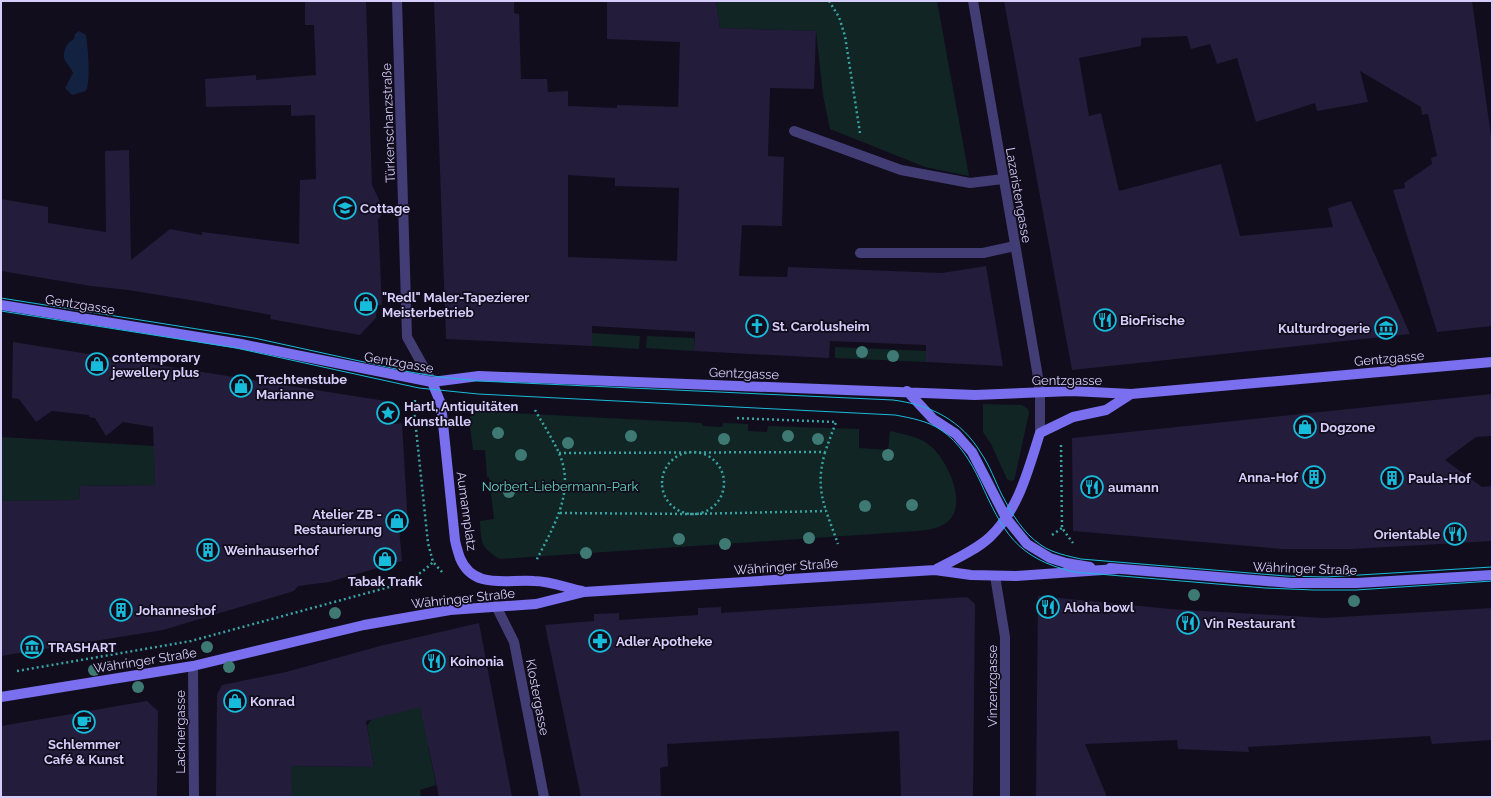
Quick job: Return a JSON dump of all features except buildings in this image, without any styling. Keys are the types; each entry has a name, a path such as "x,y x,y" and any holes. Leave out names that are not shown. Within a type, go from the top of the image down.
{"main road":[{"name":"Gentzgasse","path":"1,305 241,344 432,382 479,376 830,390 906,391 976,395 1072,391 1131,394 1492,362"},
{"name":"Aumannplatz","path":"432,382 441,404 455,540 460,558 466,569 478,578 497,582 535,581 584,592"},
{"path":"906,391 933,419 956,434 972,452 1006,518"},
{"path":"1006,518 1020,494 1040,433 1073,417 1106,410 1131,394"},
{"name":"Währinger Straße","path":"935,570 975,547 989,537 1006,518 1027,544 1050,558 1066,563 1117,569 1290,583 1357,583 1492,575"},
{"name":"Währinger Straße","path":"1,697 193,666 364,625 450,610 536,604 584,592 935,570 971,575 1016,576 1117,569"}],"street":[{"name":"Türkenschanzstraße","path":"397,1 407,337 432,382"},
{"name":"Lazaristengasse","path":"973,1 1040,393"},
{"path":"794,131 901,170 970,183 1004,179"},
{"path":"860,253 983,252 1015,246"},
{"path":"1040,393 1040,433"},
{"name":"Vinzenzgasse","path":"995,576 1005,637 1005,797"},
{"name":"Klostergasse","path":"496,606 514,642 544,797"},
{"name":"Lacknergasse","path":"193,666 194,797"}],"path":[{"path":"829,1 838,17 845,36 864,157"},
{"path":"535,410 559,453 565,482 560,513 535,563"},
{"path":"734,418 836,422 826,452 820,482 821,496 838,544"},
{"path":"1061,443 1062,528 1075,545"},
{"path":"559,453 826,452"},
{"path":"693,453 709,457 715,462 723,476 724,484 720,499 714,505 708,510 692,514 678,510 671,505 665,496 662,484 663,476 671,462 677,457 693,453"},
{"path":"560,513 692,514 826,511"},
{"path":"1048,537 1062,528"},
{"path":"16,671 190,641 393,586 416,577 433,562"}],"green space":[{"path":"716,1 937,1 969,176 925,167 830,129 823,95 816,31 720,28"},
{"path":"592,333 640,336 639,349 592,346"},
{"path":"647,336 694,338 694,351 646,348"},
{"path":"835,347 926,351 926,362 835,358"},
{"path":"983,404 1022,405 1028,409 1029,413 1014,480 1011,481 1007,479 991,444 983,432"},
{"name":"Norbert-Liebermann-Park","path":"477,411 702,423 703,426 722,427 723,423 748,424 748,431 767,432 768,426 859,429 859,448 888,450 890,431 919,439 928,444 941,457 951,476 956,497 956,507 953,515 942,526 922,531 500,559 489,552 483,544 481,535 480,521 494,519 489,477 487,477 485,450 473,450 469,419 472,414"},
{"path":"1,437 154,446 155,485 80,486 79,500 1,501"},
{"path":"430,697 438,742 428,746 436,785 420,790 421,797 292,797 285,766 374,767 367,726 375,714"}],"water":[{"path":"79,31 86,35 89,72 88,86 86,91 72,95 65,88 73,73 65,60 64,54 67,44 74,39 75,34"}],"tram line":[{"path":"1,298 254,338 410,372 440,377 479,381 893,400 907,402 932,410 944,416 954,423 973,441 990,468 1002,495 1014,516 1029,535 1050,550 1081,559 1286,576 1326,577 1492,567"},
{"path":"1,311 236,348 419,388 478,394 895,415 913,419 936,427 959,446 973,467 996,515 1005,529 1025,551 1054,566 1074,572 1265,588 1314,590 1356,590 1492,581"}],"place":[{"name":"Cottage","path":"345,208"},
{"name":"\"Redl\" Maler-Tapezierer Meisterbetrieb","path":"366,304"},
{"name":"BioFrische","path":"1105,320"},
{"name":"St. Carolusheim","path":"757,326"},
{"name":"Kulturdrogerie","path":"1386,328"},
{"name":"contemporary jewellery plus","path":"97,364"},
{"name":"Trachtenstube Marianne","path":"241,386"},
{"name":"Hartl, Antiquitäten Kunsthalle","path":"388,413"},
{"name":"Dogzone","path":"1305,427"},
{"name":"Anna-Hof","path":"1314,477"},
{"name":"Paula-Hof","path":"1392,478"},
{"name":"aumann","path":"1092,487"},
{"name":"Atelier ZB - Restaurierung","path":"397,521"},
{"name":"Orientable","path":"1455,534"},
{"name":"Weinhauserhof","path":"208,550"},
{"name":"Tabak Trafik","path":"385,559"},
{"name":"Aloha bowl","path":"1048,607"},
{"name":"Johanneshof","path":"121,610"},
{"name":"Vin Restaurant","path":"1188,623"},
{"name":"Adler Apotheke","path":"600,641"},
{"name":"TRASHART","path":"32,647"},
{"name":"Koinonia","path":"434,661"},
{"name":"Konrad","path":"235,701"},
{"name":"Schlemmer Café & Kunst","path":"84,722"}]}
